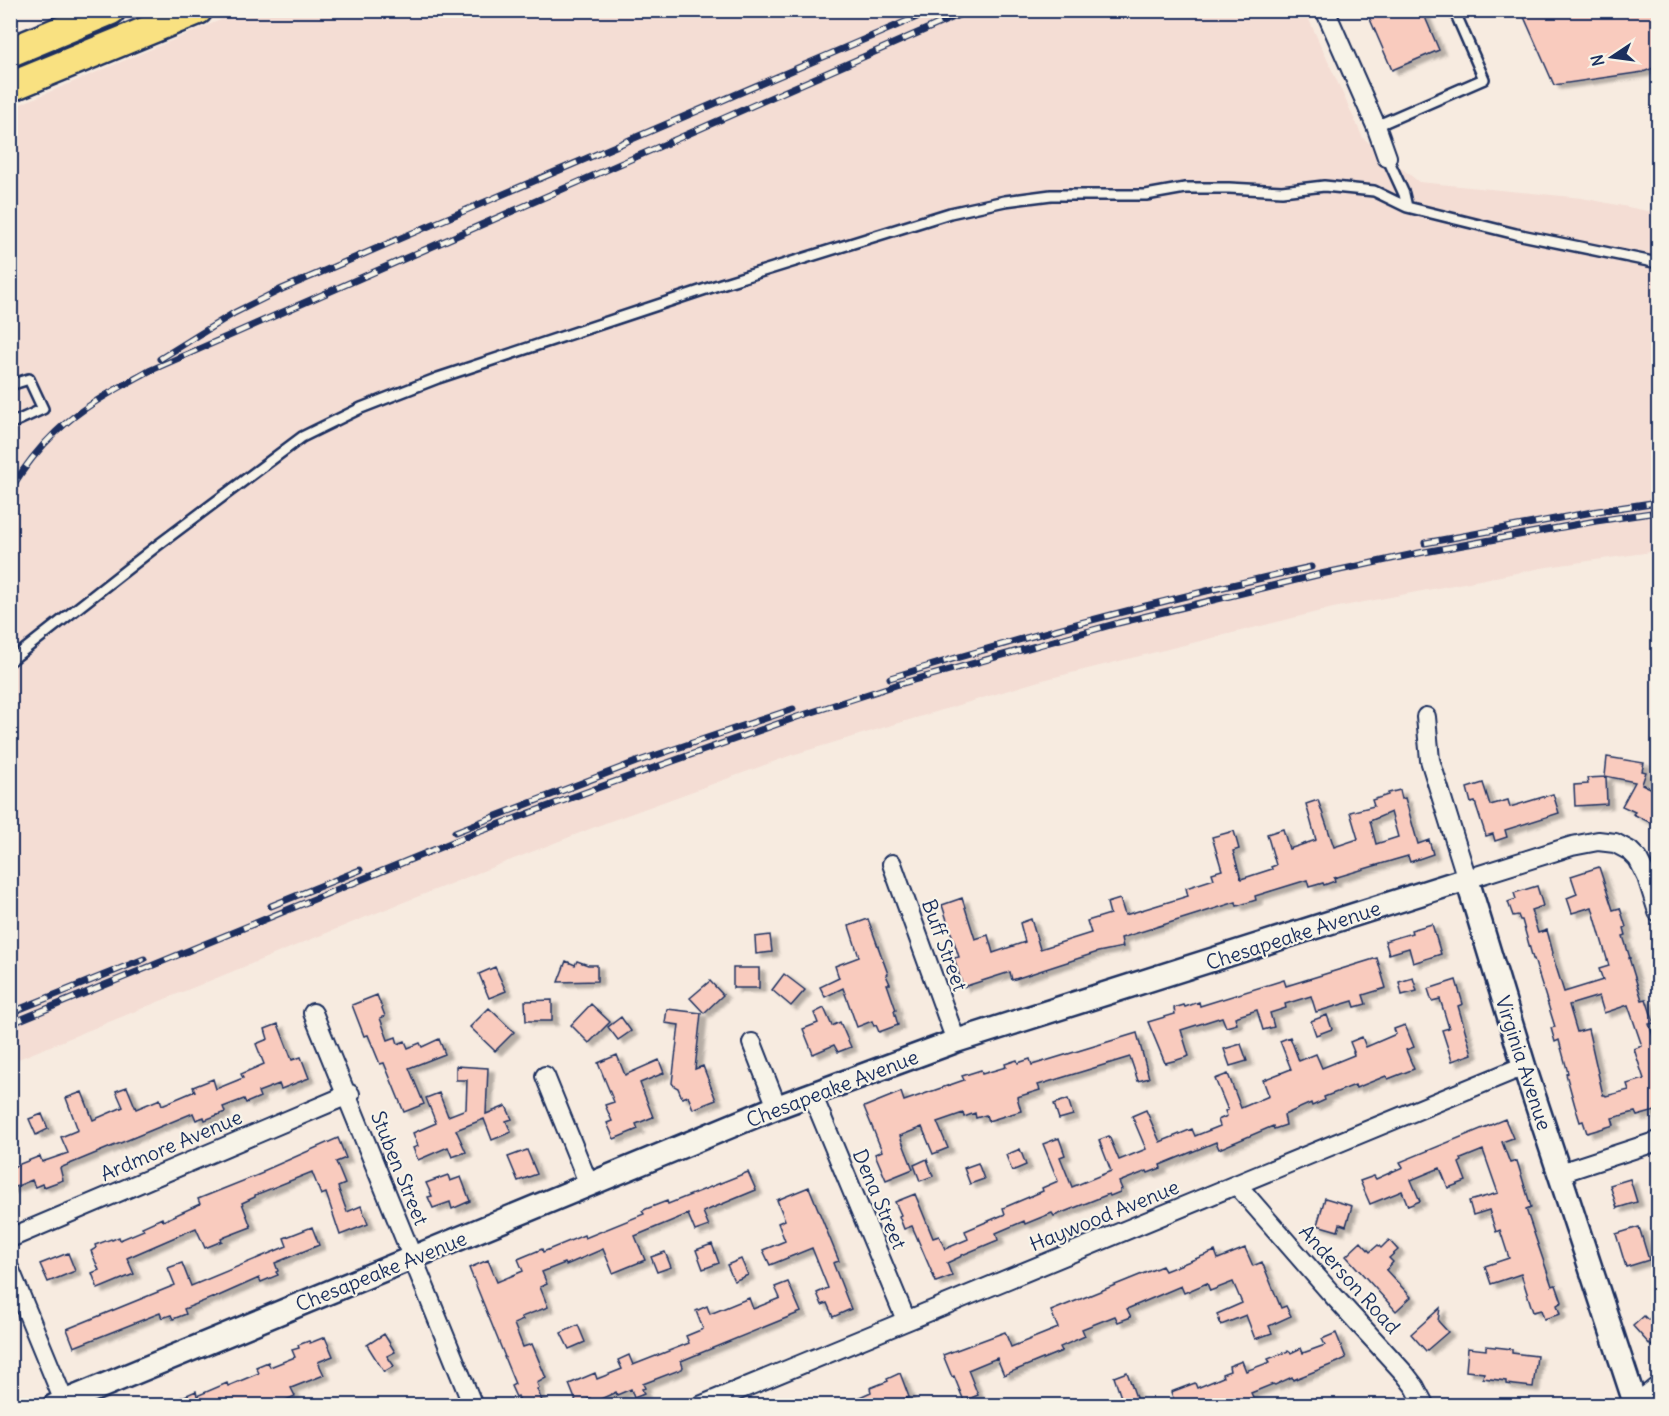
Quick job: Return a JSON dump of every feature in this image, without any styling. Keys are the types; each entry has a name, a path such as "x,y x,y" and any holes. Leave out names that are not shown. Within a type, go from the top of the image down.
{"main road":[{"path":"10,52 111,10"},
{"path":"10,87 198,10"}],"street":[{"path":"1325,10 1376,126 1387,157"},
{"name":"Virginia Avenue","path":"1426,717 1430,760 1436,784 1524,1066 1635,1405"},
{"name":"Chesapeake Avenue","path":"61,1404 777,1107 956,1041 1572,846 1598,840 1616,843 1630,851 1647,877 1659,912"},
{"name":"Buff Street","path":"892,864 956,1041"},
{"name":"Stuben Street","path":"313,1013 473,1406"},
{"path":"752,1043 777,1107"},
{"name":"Haywood Avenue","path":"700,1406 1524,1066"},
{"path":"545,1076 589,1185"},
{"name":"Ardmore Avenue","path":"10,1238 348,1095"},
{"name":"Dena Street","path":"812,1095 906,1320"},
{"path":"1560,1173 1659,1142"},
{"name":"Anderson Road","path":"1237,1185 1405,1374 1425,1406"},
{"path":"10,1270 61,1404"},
{"path":"1635,1405 1659,1386"}],"lane":[{"path":"1376,126 1484,79 1454,10"},
{"path":"1387,157 1404,194 1407,207"},
{"path":"10,660 279,453 302,437 361,408 438,378 721,284 950,213 1005,201 1051,195 1146,195 1185,188 1282,191 1324,186 1374,191 1407,207 1516,234 1659,263"},
{"path":"10,385 29,378 43,409 10,424"}],"shaded area":[{"path":"242,11 1305,11 1363,138 1419,182 1582,198 1658,213 1658,551 1547,567 1333,608 1039,681 792,755 605,823 361,919 11,1062 11,108"}],"building":[{"path":"1366,10 1422,10 1439,50 1392,70"},
{"path":"1521,10 1659,10 1659,66 1643,72 1554,85"},
{"path":"1607,757 1644,763 1642,771 1646,772 1642,784 1659,792 1659,810 1651,823 1622,806 1635,782 1605,776"},
{"path":"1606,777 1607,804 1575,806 1574,785 1588,784 1587,778"},
{"path":"1483,783 1490,805 1508,800 1510,807 1553,794 1559,813 1505,830 1507,837 1495,841 1493,834 1486,836 1475,802 1471,803 1467,788"},
{"path":"1400,790 1402,799 1405,798 1418,844 1429,840 1433,854 1410,862 1408,856 1334,878 1335,881 1324,885 1323,883 1309,887 1307,880 1255,896 1256,900 1237,906 1236,902 1121,938 1123,947 1098,952 1012,980 1010,972 963,987 954,958 959,957 942,905 962,898 975,939 988,935 993,953 1025,942 1020,923 1031,919 1040,949 1091,933 1087,921 1110,914 1107,903 1120,899 1125,915 1188,896 1186,888 1214,879 1212,873 1222,870 1212,837 1234,831 1239,849 1233,851 1241,879 1272,869 1271,867 1276,865 1267,834 1283,829 1289,849 1316,840 1306,804 1318,800 1334,847 1358,839 1350,812 1374,806 1372,800 1388,795 1388,793","holes":["1391,812 1398,837 1376,844 1370,821"]},
{"path":"1599,867 1613,910 1620,908 1626,927 1624,928 1626,935 1623,936 1642,1000 1646,999 1654,1023 1649,1024 1659,1054 1659,1110 1637,1116 1635,1112 1612,1118 1614,1125 1587,1133 1583,1121 1580,1122 1575,1106 1559,1040 1555,1042 1551,1028 1555,1027 1522,920 1518,915 1513,916 1508,902 1516,899 1514,893 1537,886 1543,906 1531,910 1538,933 1547,930 1564,992 1603,980 1599,969 1609,966 1592,907 1572,913 1567,898 1577,894 1571,876","holes":["1599,996 1604,1013 1628,1005 1642,1046 1634,1049 1644,1079 1627,1084 1629,1090 1606,1096 1603,1095 1588,1029 1577,1032 1569,1005"]},
{"path":"868,919 888,974 886,975 890,984 887,984 896,1010 894,1011 898,1025 879,1032 872,1021 857,1027 843,988 825,997 820,987 839,978 835,966 859,957 849,926"},
{"path":"1432,924 1441,954 1413,963 1409,948 1389,954 1385,941"},
{"path":"770,935 772,952 756,954 755,937"},
{"path":"1377,958 1386,988 1363,995 1366,1004 1355,1007 1353,1001 1316,1012 1311,996 1285,1004 1286,1008 1270,1013 1274,1027 1263,1030 1257,1010 1235,1017 1237,1024 1226,1027 1222,1017 1181,1030 1189,1056 1177,1060 1165,1063 1148,1022 1175,1014 1174,1008 1184,1005 1185,1007 1199,1002 1200,1006 1284,980 1286,986"},
{"path":"566,961 575,965 577,961 597,965 597,981 558,982"},
{"path":"495,967 506,991 489,998 479,974"},
{"path":"733,968 759,968 759,988 733,988"},
{"path":"784,974 805,990 791,1006 772,990"},
{"path":"1413,978 1417,991 1402,995 1399,982"},
{"path":"1456,980 1463,1004 1458,1006 1472,1054 1452,1061 1442,1030 1449,1028 1440,999 1432,1001 1428,989"},
{"path":"710,981 723,995 704,1013 690,998"},
{"path":"377,995 385,1016 380,1018 388,1040 396,1037 398,1044 405,1041 408,1048 420,1043 422,1047 439,1039 445,1054 409,1068 424,1104 404,1112 384,1063 380,1064 368,1035 364,1036 352,1005"},
{"path":"552,1000 552,1021 526,1021 525,1001"},
{"path":"591,1004 610,1022 589,1043 571,1025"},
{"path":"489,1008 514,1032 495,1051 470,1027"},
{"path":"824,1008 832,1026 840,1022 851,1047 838,1052 834,1045 813,1054 803,1029 818,1023 814,1013"},
{"path":"667,1009 701,1013 695,1069 703,1066 716,1100 693,1109 688,1096 682,1098 678,1088 672,1083 679,1025 665,1023"},
{"path":"1327,1015 1332,1029 1316,1035 1311,1021"},
{"path":"621,1017 631,1031 618,1040 608,1027"},
{"path":"278,1024 292,1060 301,1057 309,1078 281,1089 279,1084 258,1092 260,1097 246,1103 244,1099 223,1107 225,1112 205,1120 204,1117 196,1120 193,1113 60,1168 63,1180 44,1187 42,1184 35,1187 32,1180 10,1189 10,1168 40,1156 42,1162 68,1153 61,1137 78,1130 66,1098 82,1092 93,1120 123,1107 116,1091 127,1087 136,1109 160,1099 162,1105 195,1091 193,1087 213,1079 216,1089 243,1078 241,1074 264,1064 256,1044 268,1039 265,1029"},
{"path":"1405,1025 1414,1047 1406,1050 1414,1069 1388,1079 1386,1076 1356,1088 1355,1085 1324,1097 1325,1100 1312,1106 1311,1103 1284,1115 1286,1125 1274,1129 1273,1126 1219,1149 1216,1142 1160,1165 1161,1168 1119,1182 1122,1189 1110,1196 1109,1194 1054,1216 1052,1213 1025,1224 1024,1221 996,1233 998,1240 947,1263 952,1276 936,1282 912,1226 904,1229 895,1202 915,1194 933,1238 939,1236 945,1249 968,1239 965,1231 1005,1214 1003,1208 1043,1191 1042,1188 1058,1181 1043,1144 1059,1138 1065,1155 1060,1157 1072,1187 1111,1171 1099,1140 1109,1136 1119,1160 1146,1149 1132,1116 1146,1110 1160,1142 1192,1129 1195,1136 1220,1126 1218,1120 1227,1116 1225,1111 1228,1110 1215,1079 1228,1074 1241,1108 1269,1096 1263,1080 1291,1069 1280,1041 1290,1037 1299,1061 1316,1054 1322,1068 1354,1055 1350,1042 1362,1037 1366,1047 1396,1034 1394,1029"},
{"path":"1137,1033 1149,1078 1138,1081 1130,1057 1038,1085 1040,1090 1017,1097 1021,1111 988,1121 986,1115 976,1118 975,1113 964,1117 963,1113 937,1122 948,1148 933,1154 922,1127 900,1136 913,1169 886,1180 875,1154 882,1151 864,1107 901,1092 904,1101 964,1080 962,1076 981,1070 982,1074 1006,1067 1005,1064 1017,1060 1018,1063 1030,1059 1032,1065"},
{"path":"1241,1044 1247,1061 1230,1066 1224,1049"},
{"path":"617,1055 625,1075 659,1060 664,1073 640,1083 653,1117 636,1124 638,1129 614,1139 607,1123 612,1121 605,1105 614,1102 598,1063"},
{"path":"456,1066 488,1068 486,1114 506,1106 512,1119 506,1121 511,1132 492,1140 484,1119 456,1130 466,1152 452,1157 448,1147 418,1160 413,1148 418,1146 413,1133 436,1123 426,1098 439,1093 448,1116 466,1109 467,1080 456,1080"},
{"path":"1068,1099 1073,1115 1059,1119 1054,1104"},
{"path":"42,1114 48,1129 36,1135 29,1119"},
{"path":"1505,1119 1513,1138 1502,1142 1510,1163 1517,1161 1531,1207 1526,1209 1552,1286 1556,1285 1562,1302 1557,1305 1560,1314 1544,1319 1541,1310 1533,1312 1521,1274 1491,1284 1485,1266 1509,1258 1500,1230 1496,1232 1489,1210 1473,1215 1469,1201 1498,1193 1483,1150 1461,1159 1459,1163 1466,1181 1448,1188 1440,1168 1411,1180 1420,1201 1408,1206 1402,1191 1370,1204 1360,1181 1374,1176 1376,1179 1403,1167 1400,1162"},
{"path":"338,1138 346,1158 336,1162 345,1184 338,1187 347,1212 361,1206 368,1224 340,1235 326,1193 321,1195 312,1172 255,1195 242,1203 251,1227 205,1248 196,1228 127,1258 134,1274 98,1289 92,1273 99,1270 91,1251 96,1248 95,1245 119,1237 120,1240 144,1230 142,1227 162,1218 163,1221 200,1204 198,1199 263,1173 263,1171"},
{"path":"1020,1149 1026,1165 1012,1171 1006,1155"},
{"path":"527,1150 537,1174 518,1181 508,1157"},
{"path":"927,1159 933,1176 920,1181 914,1165"},
{"path":"978,1163 984,1179 970,1184 964,1168"},
{"path":"748,1172 756,1190 703,1212 709,1226 695,1231 688,1214 635,1236 645,1260 613,1273 603,1249 566,1265 565,1263 542,1272 547,1284 540,1287 548,1307 521,1317 523,1320 514,1324 523,1347 532,1344 546,1378 537,1383 544,1406 522,1406 511,1386 515,1384 469,1268 488,1260 497,1282 523,1271 518,1259 542,1249 543,1252 584,1235 585,1238 644,1214 642,1211 646,1209 667,1201 668,1204"},
{"path":"448,1175 450,1181 461,1177 470,1201 452,1209 450,1202 433,1208 428,1197 432,1196 426,1183"},
{"path":"1630,1179 1637,1202 1617,1208 1610,1185"},
{"path":"809,1187 839,1261 833,1263 851,1309 833,1317 827,1303 822,1305 817,1293 828,1288 812,1248 770,1265 763,1250 785,1241 778,1223 785,1220 777,1200"},
{"path":"1325,1198 1352,1206 1346,1226 1340,1224 1338,1231 1317,1225"},
{"path":"312,1227 319,1245 275,1263 278,1275 261,1282 259,1278 184,1309 186,1314 173,1319 171,1315 162,1318 160,1313 74,1347 67,1329 175,1285 168,1268 182,1263 191,1286 287,1246 284,1238"},
{"path":"1639,1227 1649,1260 1626,1267 1616,1234"},
{"path":"1389,1240 1398,1250 1389,1258 1393,1262 1386,1270 1411,1297 1396,1311 1346,1256 1361,1242 1370,1252 1378,1245 1381,1248"},
{"path":"712,1244 719,1263 703,1269 696,1250"},
{"path":"1245,1248 1253,1266 1262,1262 1281,1308 1286,1306 1291,1316 1269,1326 1272,1333 1255,1339 1246,1315 1221,1325 1217,1314 1242,1303 1233,1282 1210,1291 1207,1283 1184,1293 1181,1286 1127,1309 1131,1317 1118,1322 1115,1316 1082,1329 1085,1336 1060,1347 1062,1351 1004,1375 997,1358 968,1370 978,1395 964,1401 943,1355 1005,1332 1011,1347 1058,1328 1051,1311 1162,1266 1165,1271 1215,1251 1218,1259"},
{"path":"665,1252 671,1267 657,1272 651,1257"},
{"path":"68,1253 75,1271 48,1282 40,1264"},
{"path":"741,1259 748,1275 734,1281 727,1265"},
{"path":"788,1282 801,1312 681,1361 682,1369 643,1384 644,1394 634,1398 631,1389 617,1395 616,1392 592,1403 590,1398 577,1404 569,1384 595,1373 597,1379 622,1369 618,1360 629,1355 633,1365 689,1343 686,1336 703,1329 696,1311 707,1306 710,1314 749,1298 753,1309 780,1298 775,1287"},
{"path":"1440,1308 1438,1321 1448,1332 1426,1351 1411,1334"},
{"path":"1659,1311 1659,1340 1651,1346 1633,1326 1644,1316 1648,1320"},
{"path":"578,1325 585,1342 569,1349 561,1333"},
{"path":"1336,1333 1346,1358 1338,1362 1293,1380 1292,1377 1251,1393 1253,1397 1233,1406 1176,1406 1171,1392 1195,1383 1197,1388 1223,1377 1222,1374 1230,1371 1229,1366 1242,1361 1246,1371 1270,1362 1268,1359 1288,1351 1291,1353 1301,1348 1303,1353 1325,1345 1322,1339"},
{"path":"384,1334 395,1352 387,1356 394,1366 384,1372 367,1345"},
{"path":"325,1337 333,1356 318,1362 324,1375 291,1388 295,1396 279,1403 280,1406 161,1406 196,1391 197,1396 259,1373 256,1367 268,1362 270,1367 295,1357 292,1350 299,1348 298,1345"},
{"path":"1486,1346 1512,1349 1512,1353 1537,1356 1533,1387 1506,1384 1506,1381 1483,1378 1484,1373 1466,1371 1468,1348 1486,1350"},
{"path":"1127,1372 1139,1406 1124,1406 1114,1377"},
{"path":"900,1373 909,1397 895,1403 896,1406 839,1406 871,1392 870,1388"}],"railway":[{"path":"160,359 234,313 282,289 933,10"},
{"path":"10,490 37,452 66,423 101,398 149,371 970,10"},
{"path":"1425,543 1658,502"},
{"path":"10,1024 465,837 797,717 896,685 1118,623 1321,574 1419,553 1658,512"},
{"path":"890,678 1099,618 1311,567"},
{"path":"455,832 636,762 793,709"},
{"path":"271,906 360,870"},
{"path":"10,1013 144,959"}]}
